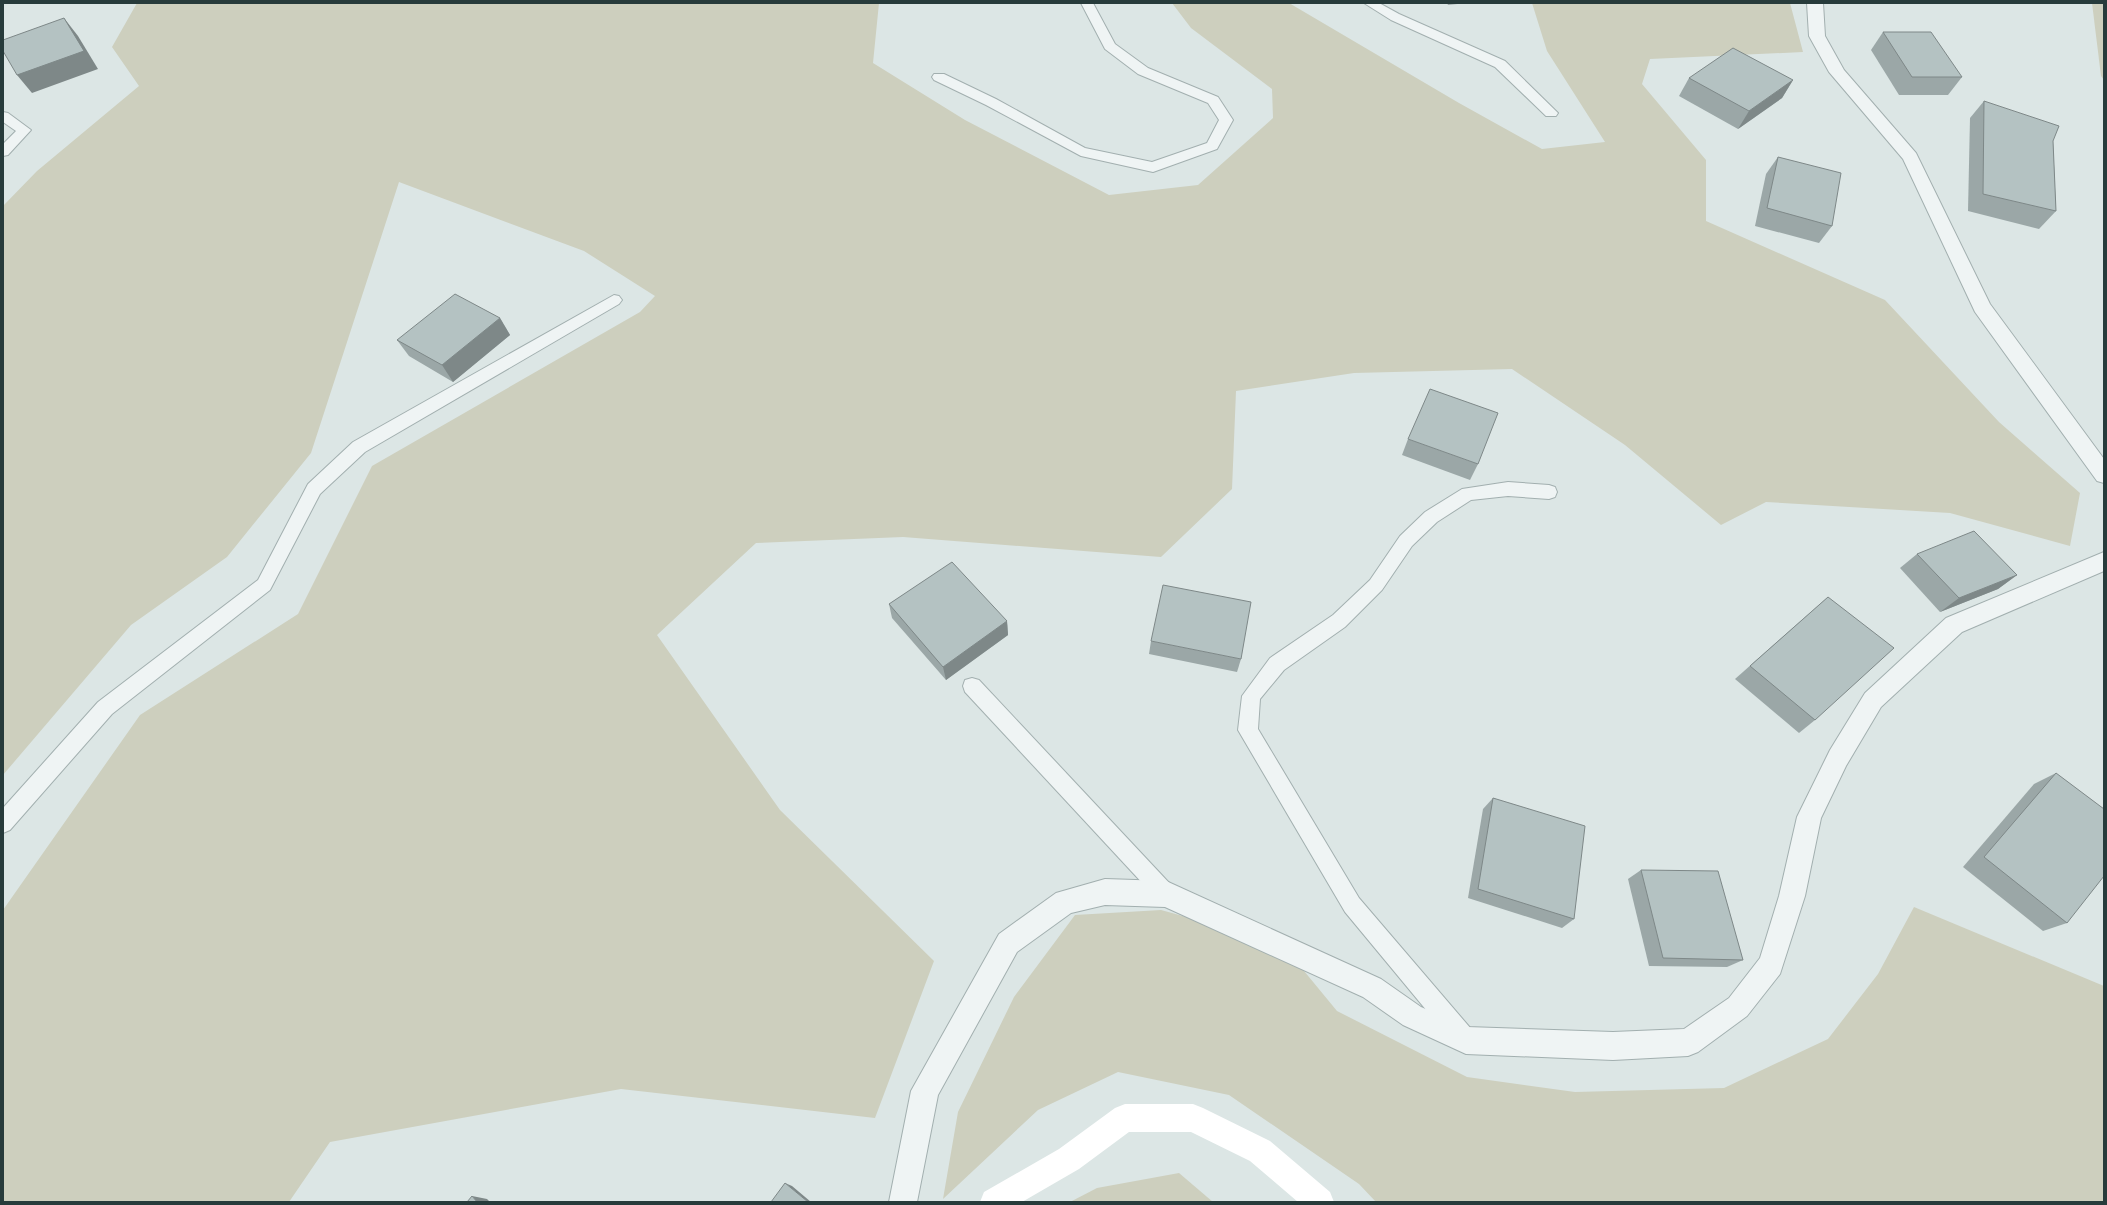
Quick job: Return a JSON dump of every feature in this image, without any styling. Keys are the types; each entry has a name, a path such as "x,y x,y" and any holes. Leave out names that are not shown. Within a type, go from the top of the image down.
{"street":[{"path":"1815,3 1816,36 1837,72 1910,157 1982,307 2104,475"},
{"path":"903,1202 925,1091 1008,943 1065,902 1106,892 1166,894 1372,988 1412,1016 1466,1040 1613,1046 1688,1042 1738,1007 1771,965 1792,896 1809,817 1838,758 1873,700 1954,625 2104,560"},
{"path":"994,1202 1069,1159 1125,1118 1193,1118 1260,1151 1320,1202"}],"lane":[{"path":"939,77 991,102 1081,152 1153,167 1212,146 1226,120 1213,100 1143,71 1110,46 1087,3"},
{"path":"1370,3 1395,17 1500,64 1550,113"},
{"path":"3,116 24,130 3,152"},
{"path":"3,824 104,708 264,585 314,489 359,447 614,300"},
{"path":"1466,1040 1352,905 1248,730 1251,696 1277,664 1339,621 1350,611 1376,585 1406,540 1431,517 1468,494 1508,489 1549,492"},
{"path":"972,686 1166,894"}],"green space":[{"path":"137,3 879,3 873,63 965,120 1109,195 1198,185 1273,118 1272,89 1191,28 1172,3 1289,3 1459,103 1542,149 1605,142 1547,51 1532,3 1790,3 1803,52 1650,59 1642,84 1706,160 1706,221 1885,300 1999,422 2080,493 2070,546 1950,513 1766,502 1721,525 1625,445 1512,369 1354,373 1236,391 1232,489 1161,557 903,537 756,543 657,635 780,810 934,961 875,1118 621,1089 330,1142 289,1202 3,1202 3,910 140,715 298,614 372,466 640,312 655,296 584,251 399,182 311,453 227,557 131,625 3,775 3,206 37,171 139,86 112,47"},
{"path":"2092,3 2104,3 2104,80 2101,76"},
{"path":"1914,907 2104,986 2104,1202 1376,1202 1359,1184 1229,1095 1118,1072 1038,1110 943,1199 958,1112 1014,997 1075,915 1161,910 1281,943 1337,1011 1467,1077 1575,1092 1724,1088 1828,1039 1878,974"},
{"path":"1179,1173 1213,1202 1070,1202 1097,1188"}],"building":[{"path":"64,18 84,51 17,75 3,51 3,40"},
{"path":"1883,32 1931,32 1962,77 1912,77"},
{"path":"1733,48 1793,80 1749,111 1689,78"},
{"path":"1984,101 2059,126 2053,141 2056,211 1983,194"},
{"path":"1778,157 1841,173 1832,226 1767,208"},
{"path":"455,294 500,318 442,365 397,340"},
{"path":"1430,389 1498,413 1478,464 1408,439"},
{"path":"1974,531 2017,575 1959,598 1917,554"},
{"path":"952,562 1007,621 943,667 889,604"},
{"path":"1163,585 1251,602 1241,659 1151,641"},
{"path":"1828,597 1894,648 1815,720 1750,666"},
{"path":"2056,773 2104,809 2104,876 2067,923 1984,857"},
{"path":"1493,798 1585,826 1574,919 1478,889"},
{"path":"1641,870 1718,871 1743,960 1663,958"},
{"path":"785,1183 808,1202 771,1202"},
{"path":"472,1196 477,1202 467,1202"}]}
